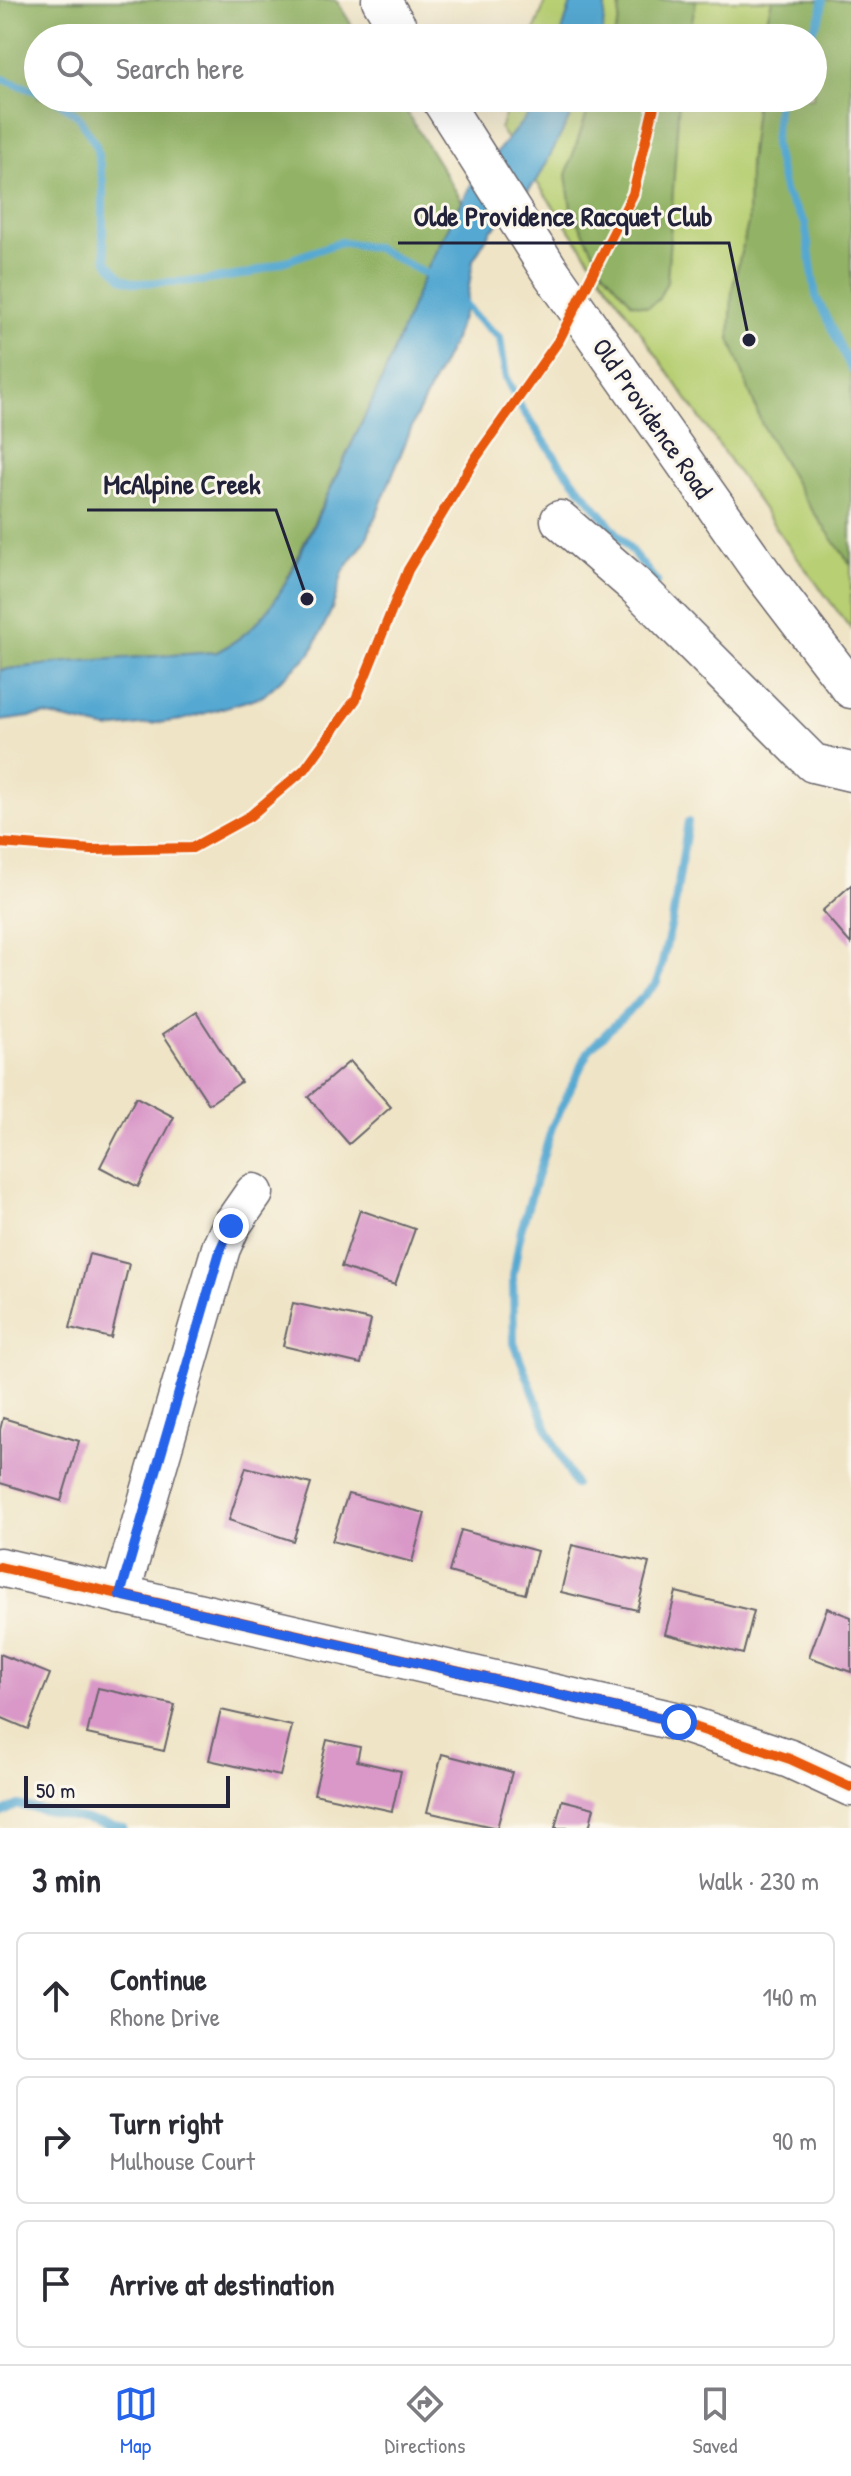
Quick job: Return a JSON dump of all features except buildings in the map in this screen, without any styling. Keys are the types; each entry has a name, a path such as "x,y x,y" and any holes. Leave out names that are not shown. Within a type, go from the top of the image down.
{"street":[{"path":"381,0 396,24"},
{"name":"Old Providence Road","path":"448,112 548,268 763,574 851,689"},
{"path":"560,520 636,586 813,763 851,772"},
{"path":"120,1595 221,1248 231,1226 254,1193"},
{"path":"0,1567 679,1722 790,1759 851,1787"}],"green space":[{"path":"0,0 336,0 351,24 24,24 24,112 407,112 462,201 425,273 382,380 274,606 261,620 217,652 0,670"},
{"path":"546,0 851,0 851,629 792,551 500,129 506,112 827,112 827,24 537,24"},
{"path":"620,0 696,0 692,24 618,24"},
{"path":"772,0 851,0 851,565 805,500 762,425 730,339 732,290 748,223 749,162 754,112 827,112 827,24 766,24"},
{"path":"587,112 678,112 667,282 658,300 648,307 632,303 603,270 571,208 566,175"}],"water":[{"path":"572,0 606,0 603,24 564,24"},
{"path":"529,112 573,112 538,179 491,230 473,260 466,306 453,342 415,419 366,540 343,572 332,609 311,653 263,696 182,720 108,729 45,715 0,721 0,670 217,652 260,620 290,575 382,380 425,273 474,179"}],"waterway":[{"path":"816,24 823,0"},
{"path":"0,78 24,87"},
{"path":"73,112 96,145 103,182 103,238 107,261 122,278 135,283 202,281 248,274 341,242 376,248 432,277"},
{"path":"777,112 774,144 785,194 805,223 816,296 851,369"},
{"path":"461,299 473,315 500,338 506,378 518,403 560,464 657,582"},
{"path":"575,1485 548,1430 514,1343 513,1276 521,1230 552,1127 589,1050 657,983 672,922 688,822"},
{"path":"0,1814 18,1805 123,1828"}],"cycle path":[{"path":"0,843 92,850 192,848 250,816 305,769 356,699 408,570 475,459 559,340 633,194 653,112"},
{"path":"0,1567 679,1722 790,1759 851,1787"}],"place":[{"name":"Olde Providence Racquet Club","path":"749,340"},
{"name":"McAlpine Creek","path":"307,599"}],"route":[{"path":"231,1226 221,1248 120,1595 679,1722"}]}
